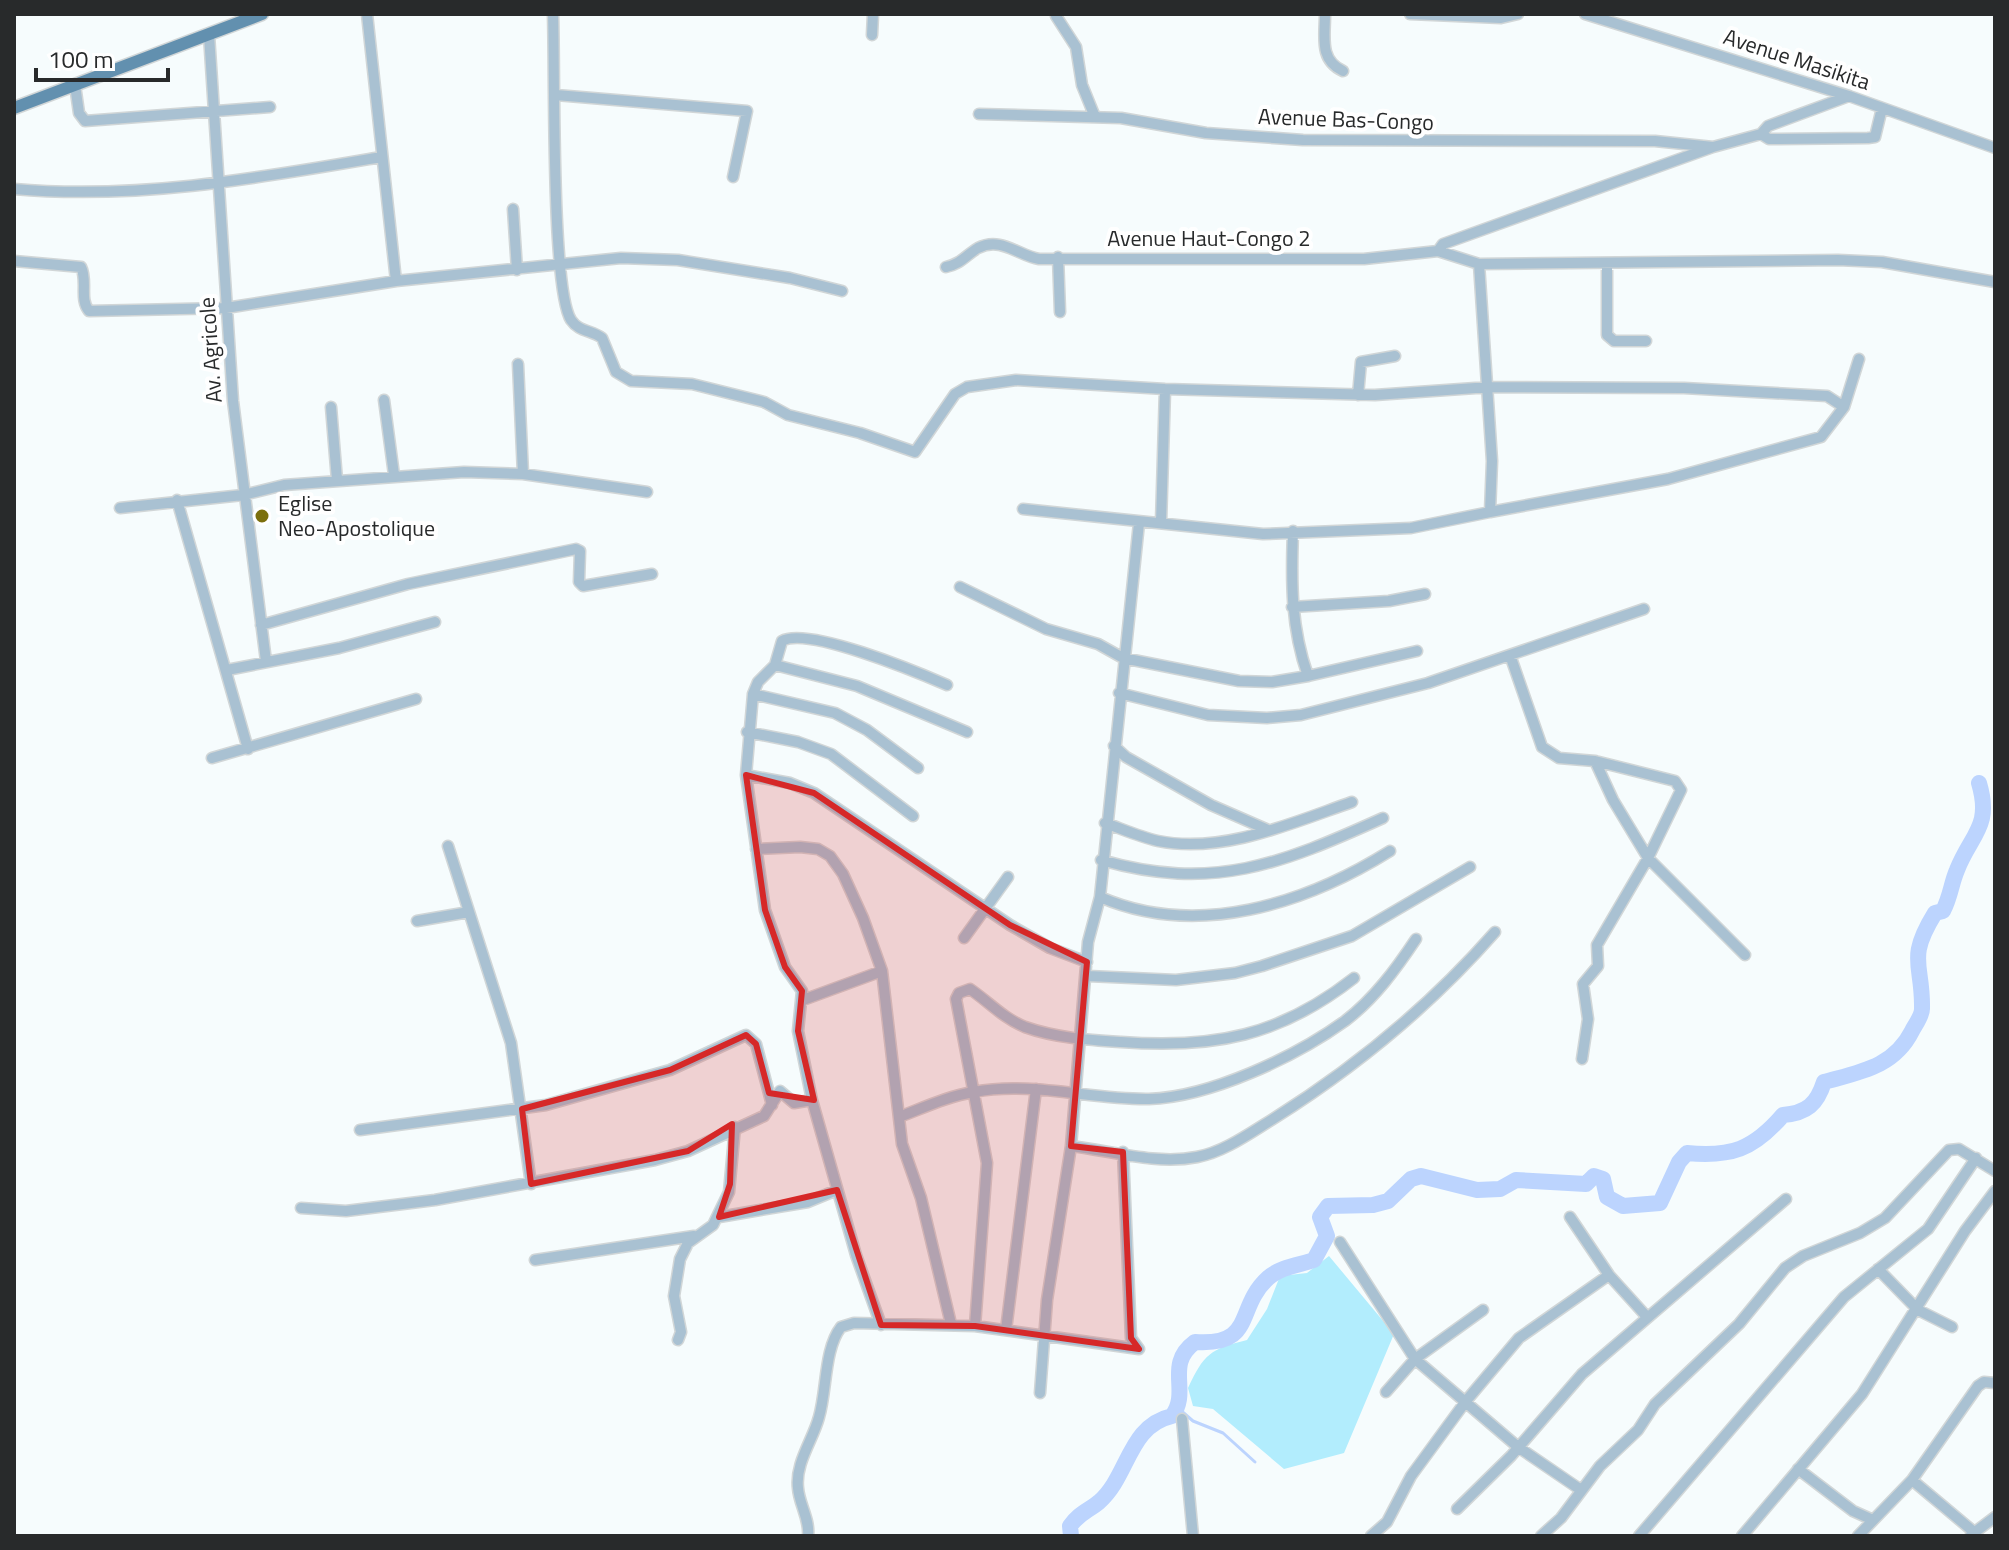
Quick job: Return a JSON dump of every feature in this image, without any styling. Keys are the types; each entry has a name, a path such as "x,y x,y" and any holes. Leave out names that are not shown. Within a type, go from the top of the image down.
{"main road":[{"path":"14,108 262,14"}],"street":[{"path":"367,14 396,281"},
{"path":"553,14 560,265 569,317 578,328 602,338 610,360 623,378 692,384 764,402 788,415 860,433 915,452 924,444 950,400 967,387 1016,380 1165,389 1358,395 1485,387 1765,391 1827,396 1844,407"},
{"path":"872,35 873,14"},
{"path":"1325,14 1326,57 1331,65 1343,71"},
{"path":"1410,14 1501,18 1518,14"},
{"name":"Avenue Masikita","path":"1585,14 1614,18 1995,147"},
{"path":"1056,16 1076,47 1082,85 1095,117"},
{"name":"Av. Agricole","path":"209,35 226,308 243,495 266,661"},
{"path":"75,85 79,113 85,121 270,107"},
{"path":"556,95 747,111 733,177"},
{"path":"1438,251 1443,244 1713,147 1761,134 1768,126 1849,96"},
{"path":"1761,134 1769,139 1875,137 1882,108"},
{"name":"Avenue Bas-Congo","path":"979,114 1095,117 1206,133 1303,140 1655,141 1713,147"},
{"path":"14,189 95,192 219,184 381,157"},
{"path":"513,209 517,270"},
{"name":"Avenue Haut-Congo 2","path":"946,267 958,264 978,248 989,245 1018,250 1028,258 1364,259 1438,251 1479,264 1863,261 1995,282"},
{"path":"1058,257 1060,312"},
{"path":"14,261 81,267 85,308 93,311 226,308 396,281 621,258 678,260 790,278 842,291"},
{"path":"1607,263 1607,335 1614,341 1646,341"},
{"path":"1479,264 1492,461 1490,512"},
{"path":"1358,395 1361,362 1395,356"},
{"path":"1023,509 1248,533 1411,528 1668,479 1812,440 1832,426 1844,407 1859,359"},
{"path":"518,364 523,474"},
{"path":"1161,523 1165,389"},
{"path":"384,400 394,475"},
{"path":"331,407 337,480"},
{"path":"120,508 243,495 284,485 464,472 523,474 647,492"},
{"path":"177,500 248,749"},
{"path":"1040,1393 1043,1335 1071,1146 1091,922 1100,897 1101,860 1139,523"},
{"path":"1293,531 1292,607 1297,643 1308,676"},
{"path":"261,625 408,584 576,549 580,551 579,582 583,586 652,574"},
{"path":"960,587 1046,629 1098,644 1123,658 1239,681 1272,682 1308,676 1417,651"},
{"path":"1292,607 1389,601 1425,594"},
{"path":"1119,693 1208,715 1267,718 1359,701 1510,655 1644,609"},
{"path":"227,670 339,648 435,622"},
{"path":"881,1325 837,1190 812,1100 798,1031 803,1000 798,981 785,967 765,910 746,775 747,732 758,682 775,665 782,641 794,636 854,649 947,685"},
{"path":"1510,655 1542,747 1559,758 1595,761 1675,781 1681,786 1648,858 1597,945 1598,966 1583,984 1588,1019 1582,1059"},
{"path":"775,665 857,686 967,732"},
{"path":"753,694 835,713 867,730 918,768"},
{"path":"212,758 416,699"},
{"path":"747,732 798,742 831,754 913,816"},
{"path":"1114,746 1126,757 1211,805 1268,830"},
{"path":"1595,761 1613,800 1648,858 1745,955"},
{"path":"746,775 790,783 814,793 984,908 1050,948 1087,962"},
{"path":"1105,823 1178,843 1208,843 1268,830 1352,802"},
{"path":"1101,860 1183,876 1223,874 1310,851 1383,818"},
{"path":"448,846 511,1043 531,1184"},
{"path":"756,849 818,849 830,856 843,874 882,971 902,1144 921,1198 951,1324"},
{"path":"1100,897 1123,907 1171,915 1226,914 1294,898 1327,885 1390,851"},
{"path":"1088,976 1176,980 1249,970 1352,936 1470,867"},
{"path":"964,938 1008,877"},
{"path":"417,921 469,912"},
{"path":"1071,1146 1174,1161 1201,1157 1252,1132 1358,1062 1464,967 1495,932"},
{"path":"899,1117 976,1091 1036,1089 1167,1098 1219,1085 1345,1021 1390,976 1416,939"},
{"path":"803,1000 882,971"},
{"path":"975,1326 987,1203 987,1163 976,1091 956,999 964,990 970,989 984,1003 1025,1027 1082,1039 1177,1045 1245,1036 1300,1015 1354,978"},
{"path":"360,1130 522,1109 612,1089 670,1070 746,1035 756,1044 772,1106"},
{"path":"1006,1330 1036,1089"},
{"path":"301,1208 346,1211 531,1184 688,1151 764,1116 777,1093 782,1091 794,1103 812,1100"},
{"path":"719,1217 729,1192 735,1127"},
{"path":"1541,1536 1561,1518 1600,1466 1638,1430 1655,1404 1739,1324 1785,1268 1803,1256 1860,1233 1885,1218 1949,1150 1959,1149 1995,1171"},
{"path":"808,1536 797,1487 800,1467 819,1419 837,1331 854,1323 951,1324 1139,1349 1131,1338 1123,1152"},
{"path":"1639,1536 1788,1358 1844,1297 1928,1229 1976,1158"},
{"path":"678,1340 681,1332 675,1285 680,1259 696,1235 719,1217 808,1202 837,1190"},
{"path":"1742,1536 1862,1394 1918,1310 1965,1231 1995,1191"},
{"path":"1457,1509 1518,1447 1582,1374 1786,1199"},
{"path":"1570,1217 1609,1275 1647,1317"},
{"path":"535,1260 696,1235"},
{"path":"1340,1242 1415,1359 1518,1447 1581,1490"},
{"path":"1878,1269 1918,1310 1952,1327"},
{"path":"1371,1536 1387,1522 1411,1476 1466,1401 1528,1329 1609,1275"},
{"path":"1386,1392 1415,1359 1483,1310"},
{"path":"1858,1536 1912,1480 1978,1386 1984,1382 1995,1383"},
{"path":"1182,1419 1193,1536"},
{"path":"1798,1469 1853,1511 1873,1520"},
{"path":"1912,1480 1972,1534 1995,1517"}],"highlighted area":[{"path":"746,775 814,793 1010,925 1087,962 1071,1146 1123,1152 1131,1338 1139,1349 975,1326 881,1325 837,1190 719,1217 730,1184 732,1124 688,1151 531,1184 522,1109 670,1070 746,1035 756,1044 769,1093 814,1100 798,1031 802,991 785,967 765,910"}],"shaded area":[{"path":"1329,1256 1394,1334 1344,1453 1284,1469 1213,1409 1193,1406 1188,1388 1204,1360 1216,1350 1247,1340 1267,1309 1280,1276 1307,1273"}],"waterway":[{"path":"1071,1536 1070,1526 1109,1491 1146,1430 1172,1416 1179,1397 1179,1369 1186,1351 1195,1342 1228,1338 1242,1323 1251,1301 1268,1278 1284,1269 1314,1260 1327,1236 1320,1217 1328,1206 1373,1205 1388,1201 1411,1179 1421,1176 1477,1190 1500,1189 1516,1180 1586,1184 1594,1176 1603,1179 1607,1197 1623,1206 1660,1203 1679,1162 1687,1153 1716,1154 1740,1149 1762,1136 1783,1115 1810,1106 1824,1082 1875,1066 1896,1053 1922,1012 1918,961 1921,941 1935,913 1943,911 1962,858 1978,830 1983,810 1979,783"},
{"path":"1178,1408 1193,1421 1223,1433 1255,1462"}],"place":[{"name":"Eglise Neo-Apostolique","path":"262,516"}]}
